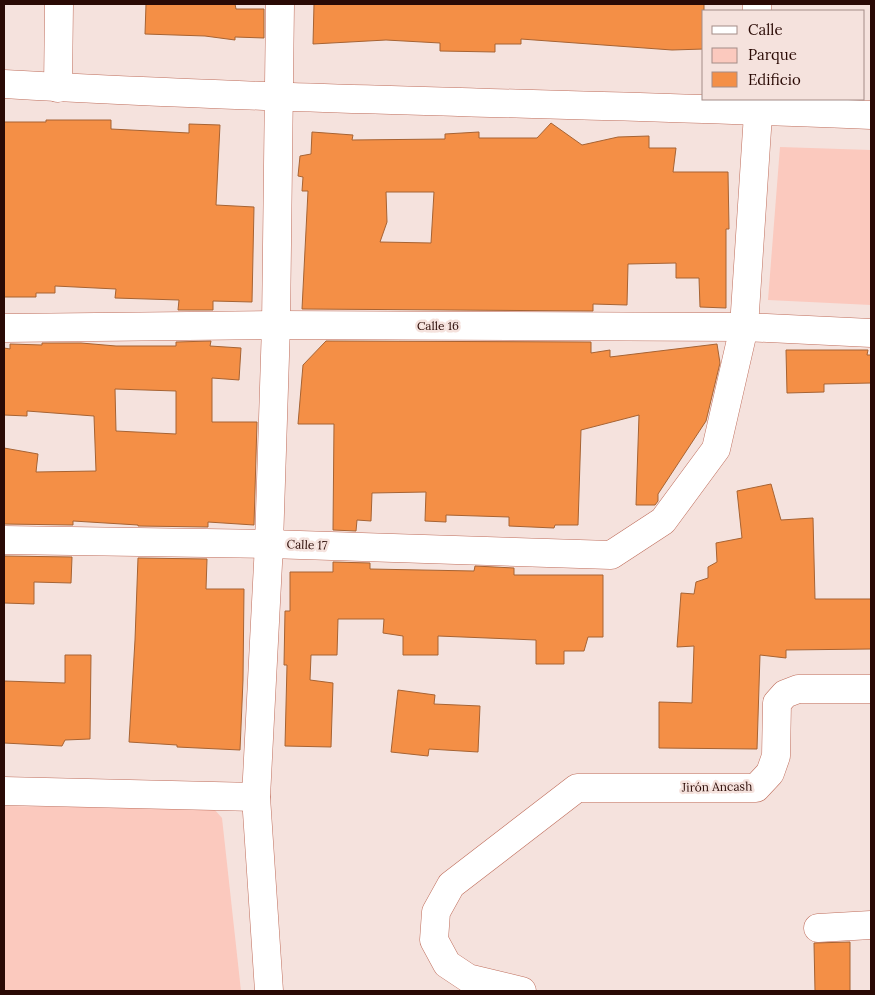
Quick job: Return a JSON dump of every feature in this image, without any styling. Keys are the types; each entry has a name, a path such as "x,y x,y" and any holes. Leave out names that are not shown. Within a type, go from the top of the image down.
{"street":[{"path":"58,88 59,4"},
{"path":"268,991 256,796 269,544 276,325 280,4"},
{"path":"4,84 280,97 759,105 871,116"},
{"path":"744,327 759,105"},
{"name":"Calle 16","path":"4,328 276,325 744,327 871,333"},
{"name":"Calle 17","path":"4,540 269,544 611,555 663,521 716,450 744,327"},
{"name":"Jirón Ancash","path":"522,991 468,978 446,964 434,940 436,912 451,885 577,788 756,788 770,773 776,756 777,703 785,694 798,690 871,689"},
{"path":"4,791 256,796"},
{"path":"818,928 871,925"}],"green space":[{"path":"780,147 871,150 871,305 768,300"},
{"path":"4,806 214,809 222,818 241,991 4,991"}],"building":[{"path":"146,4 235,4 236,9 264,9 264,38 235,37 235,40 205,36 145,34"},
{"path":"314,4 704,4 704,10 702,10 702,49 672,50 521,39 521,44 495,44 495,52 440,51 440,43 386,40 313,44"},
{"path":"46,120 111,120 111,129 189,133 189,124 220,125 216,205 254,207 252,302 213,301 213,310 178,310 179,300 115,298 116,289 55,286 55,293 36,293 36,297 4,297 4,122 46,122"},
{"path":"551,123 582,145 618,137 649,136 649,148 676,148 673,172 728,172 729,229 726,229 726,308 700,307 699,278 676,278 676,263 628,264 627,305 593,304 593,311 302,309 308,191 302,191 303,177 298,176 300,156 311,154 312,132 353,135 352,140 445,139 445,134 479,132 479,138 537,138","holes":["386,192 434,192 431,243 380,242 387,222"]},
{"path":"211,341 210,346 241,348 239,380 212,378 212,422 257,422 254,525 208,522 208,527 138,526 73,521 73,525 4,524 4,448 38,454 36,472 96,471 94,416 27,411 27,416 4,415 4,348 10,349 10,344 42,345 42,343 176,346 176,342","holes":["115,389 176,391 176,434 116,431"]},
{"path":"326,341 591,342 591,353 610,350 610,357 717,344 720,363 706,421 658,494 658,501 655,505 636,505 639,415 581,430 578,525 555,525 554,528 509,526 509,517 446,515 446,522 425,521 426,492 372,493 371,521 357,520 356,531 333,530 334,424 298,424 303,365"},
{"path":"786,350 868,350 867,355 871,355 871,383 824,384 824,392 787,393"},
{"path":"771,484 781,520 813,518 815,599 871,599 871,649 786,650 786,658 760,655 757,749 659,748 659,702 692,703 694,646 677,647 681,593 694,594 696,582 708,578 708,567 717,562 716,543 742,538 737,491"},
{"path":"4,556 72,557 71,583 34,582 34,604 4,603"},
{"path":"138,558 207,559 206,589 244,589 240,750 177,747 177,745 129,742"},
{"path":"333,562 370,563 370,569 474,571 475,566 514,568 514,575 603,575 603,637 588,637 584,651 564,651 564,664 536,664 536,640 438,636 438,655 403,655 403,636 383,633 384,619 338,619 337,655 311,655 310,680 333,683 331,747 285,746 287,665 284,665 285,611 290,611 290,572 333,572"},
{"path":"65,655 91,655 90,739 65,740 62,746 4,743 4,681 65,683"},
{"path":"398,690 435,695 434,704 480,706 478,752 429,749 428,756 391,752"},
{"path":"850,942 850,991 815,991 814,943"}]}
